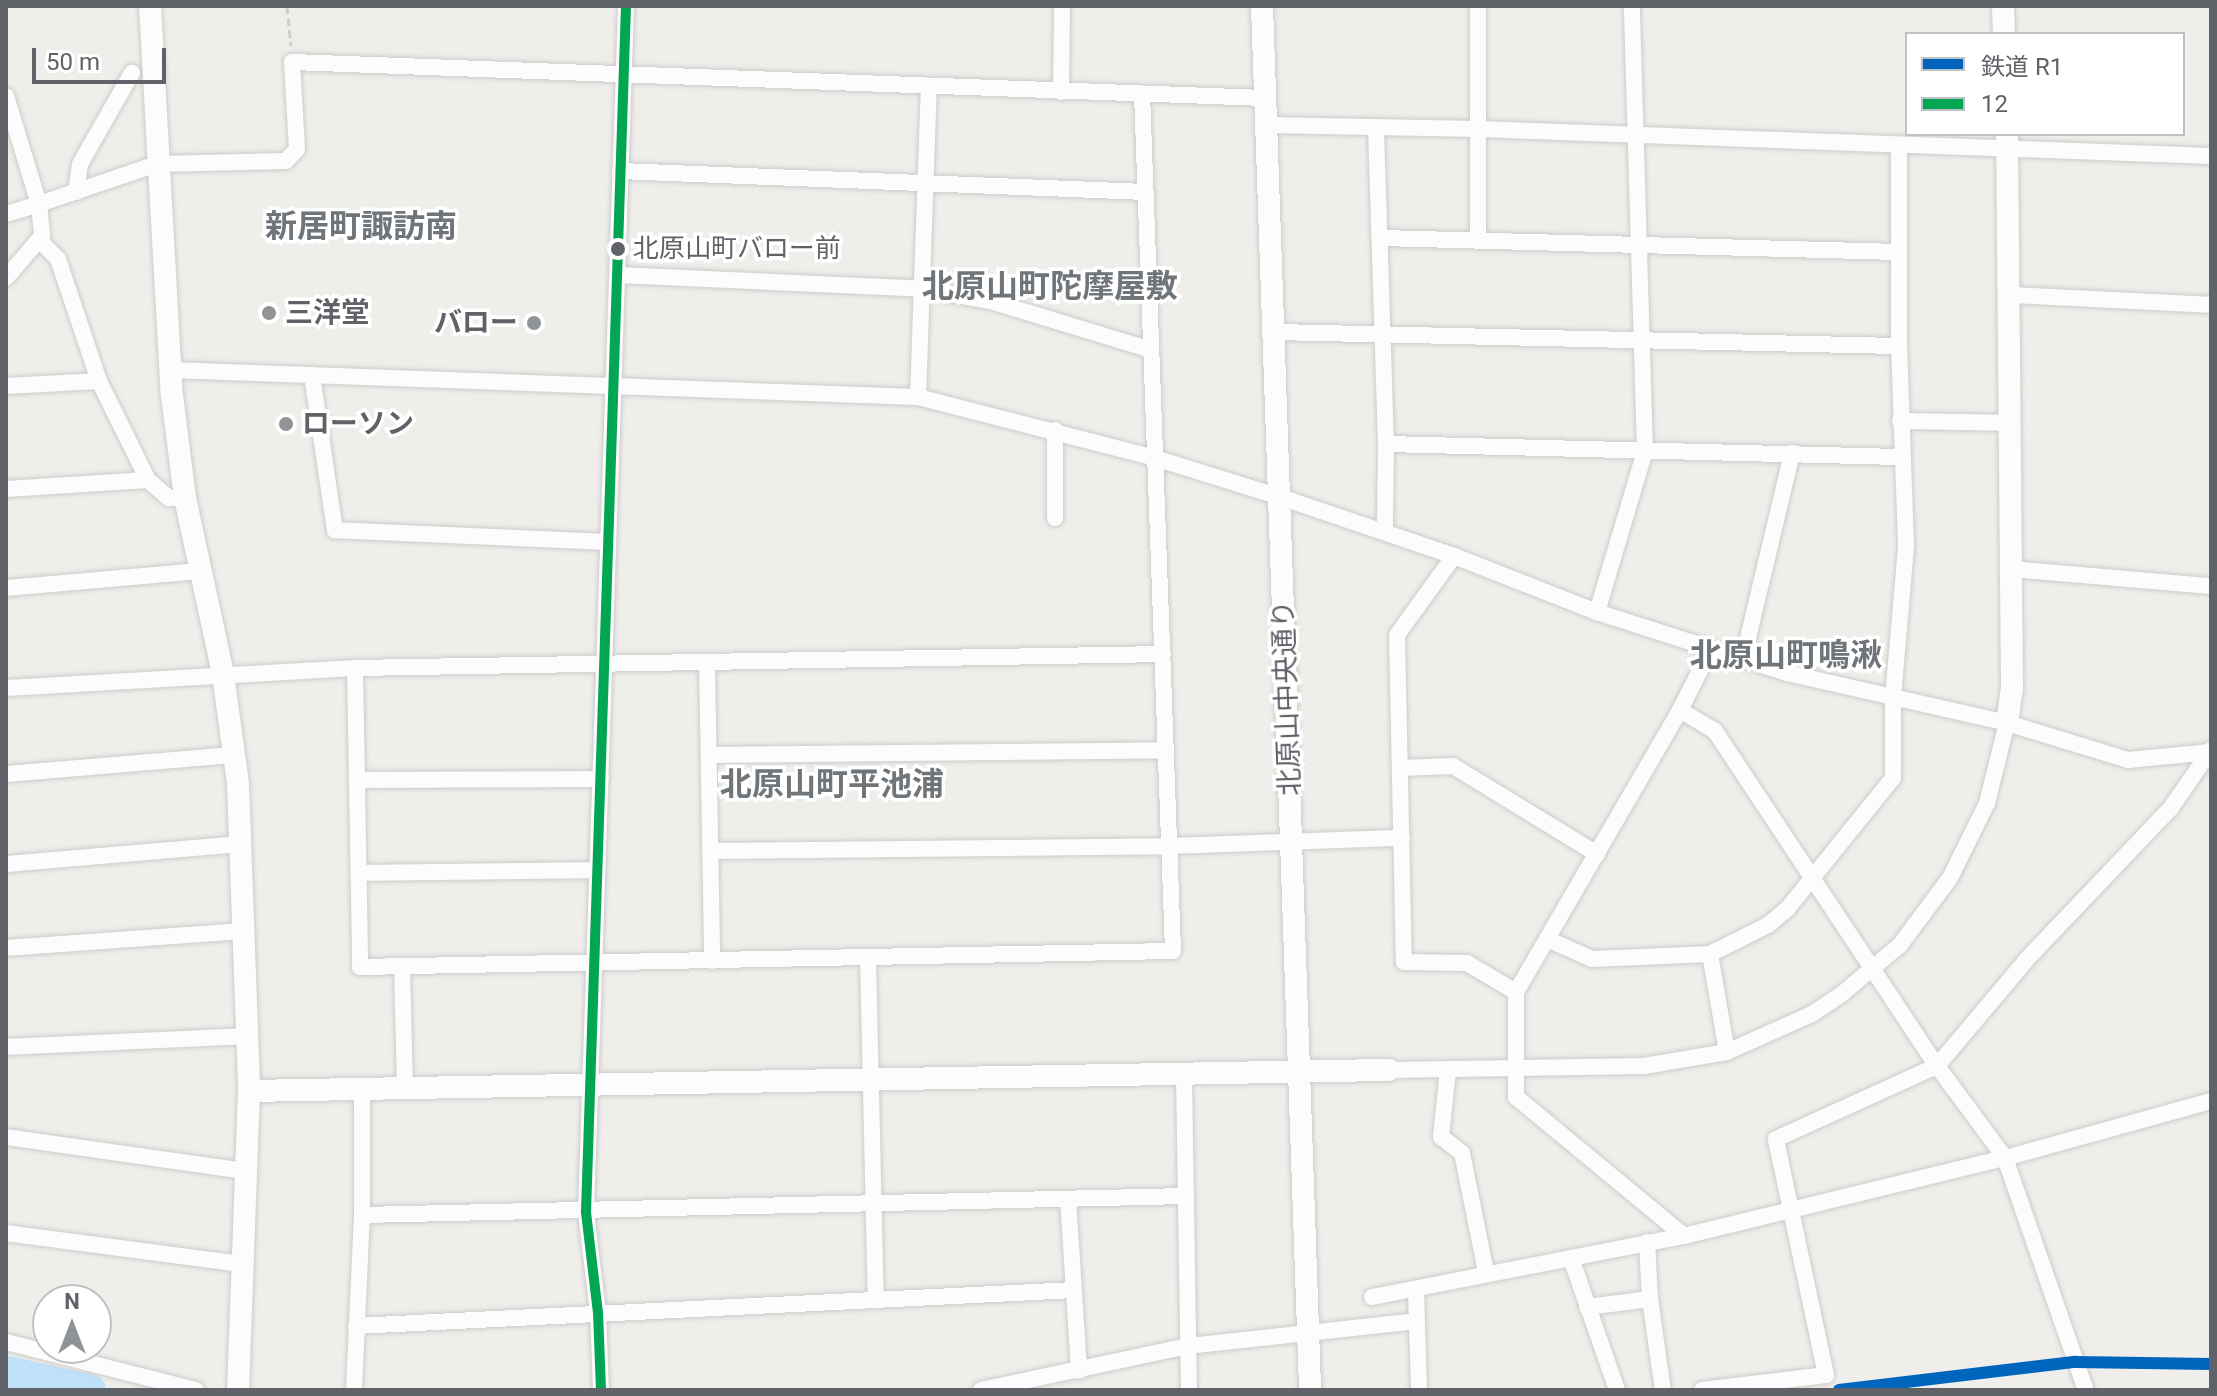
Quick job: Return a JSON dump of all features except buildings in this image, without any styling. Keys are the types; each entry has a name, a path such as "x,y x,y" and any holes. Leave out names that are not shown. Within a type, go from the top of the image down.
{"street":[{"path":"150,6 171,370 185,498 223,674 234,755 241,844 249,1091 238,1390"},
{"path":"601,1390 598,1313 586,1212 626,6"},
{"path":"1061,92 1062,6"},
{"name":"北原山中央通り","path":"1262,6 1310,1390"},
{"path":"1478,6 1478,241"},
{"path":"1597,612 1645,451 1633,137 1632,6"},
{"path":"2003,6 2004,32"},
{"path":"6,214 157,164 286,161 297,149 292,62 1264,98"},
{"path":"76,192 80,164 132,73"},
{"path":"918,397 929,87"},
{"path":"355,668 361,873 360,967 1173,951 1142,95"},
{"path":"6,96 39,204 43,231 39,240 6,278"},
{"path":"1266,125 1480,129 1899,145 2007,141 2211,156"},
{"path":"1376,128 1386,444 1385,532"},
{"path":"249,1091 1644,1066 1727,1052 1812,1014 1900,945 1926,913 1965,852 1994,780 2007,723 2012,686 2007,141"},
{"path":"1547,939 1592,959 1710,954 1768,925 1788,908 1893,778 1893,698 1906,545 1900,421 1899,145"},
{"path":"620,171 1144,192"},
{"path":"1381,238 1899,252"},
{"path":"39,240 58,259 99,381 148,480 169,498 185,498"},
{"path":"618,275 923,289 990,301 1151,350"},
{"path":"2010,295 2211,305"},
{"path":"1275,332 1899,346"},
{"path":"171,370 918,397 1055,430 1280,497 1454,556 1597,612 1743,659 1893,698 2007,723 2128,760 2210,751"},
{"path":"312,375 335,530 607,542"},
{"path":"6,386 99,381"},
{"path":"1900,421 2010,423"},
{"path":"1055,430 1055,518"},
{"path":"1386,444 1901,457"},
{"path":"1743,659 1792,453"},
{"path":"6,489 148,480"},
{"path":"1454,556 1397,635 1404,962 1467,963 1516,992"},
{"path":"2011,569 2211,586"},
{"path":"6,588 200,571"},
{"path":"1684,1236 1516,1097 1516,992 1680,710 1711,649"},
{"path":"6,688 355,668 1163,654"},
{"path":"707,663 712,961"},
{"path":"1680,710 1715,731 1937,1066 2005,1158 2086,1390"},
{"path":"710,755 1166,750"},
{"path":"1702,1390 1826,1375 1776,1139 1937,1066 2027,959 2170,809 2210,751"},
{"path":"6,774 234,755"},
{"path":"1400,768 1453,766 1597,854"},
{"path":"358,780 601,779"},
{"path":"712,851 1169,846 1402,838"},
{"path":"6,864 241,844"},
{"path":"361,873 597,870"},
{"path":"6,948 245,931"},
{"path":"1710,954 1727,1052"},
{"path":"868,958 876,1300"},
{"path":"402,966 405,1088"},
{"path":"6,1047 248,1036"},
{"path":"1448,1070 1441,1137 1462,1153 1486,1272"},
{"path":"1184,1075 1189,1390"},
{"path":"354,1390 362,1215 362,1089"},
{"path":"1372,1297 1486,1272 1684,1236 2005,1158 2211,1101"},
{"path":"6,1137 246,1171"},
{"path":"362,1215 1185,1196"},
{"path":"1068,1199 1079,1371"},
{"path":"6,1233 243,1264"},
{"path":"1647,1242 1650,1299 1663,1390"},
{"path":"1571,1258 1617,1390"},
{"path":"1416,1289 1419,1390"},
{"path":"356,1326 1073,1290"},
{"path":"1587,1307 1650,1299"},
{"path":"981,1390 1188,1346 1417,1321"},
{"path":"6,1342 196,1390"}],"path":[{"path":"287,6 292,62"}],"waterway":[{"path":"6,1372 90,1390"}],"rail line":[{"name":"R1","path":"1839,1390 2075,1362 2211,1364"}],"transit line":[{"name":"12","path":"601,1390 598,1313 586,1212 626,6"}],"place":[{"name":"北原山町バロー前","path":"618,249"},
{"name":"三洋堂","path":"269,313"},
{"name":"バロー","path":"534,323"},
{"name":"ローソン","path":"286,424"}],"district":[{"name":"新居町諏訪南","path":"361,226"},
{"name":"北原山町陀摩屋敷","path":"1050,286"},
{"name":"北原山町鳴湫","path":"1786,655"},
{"name":"北原山町平池浦","path":"832,784"}]}
